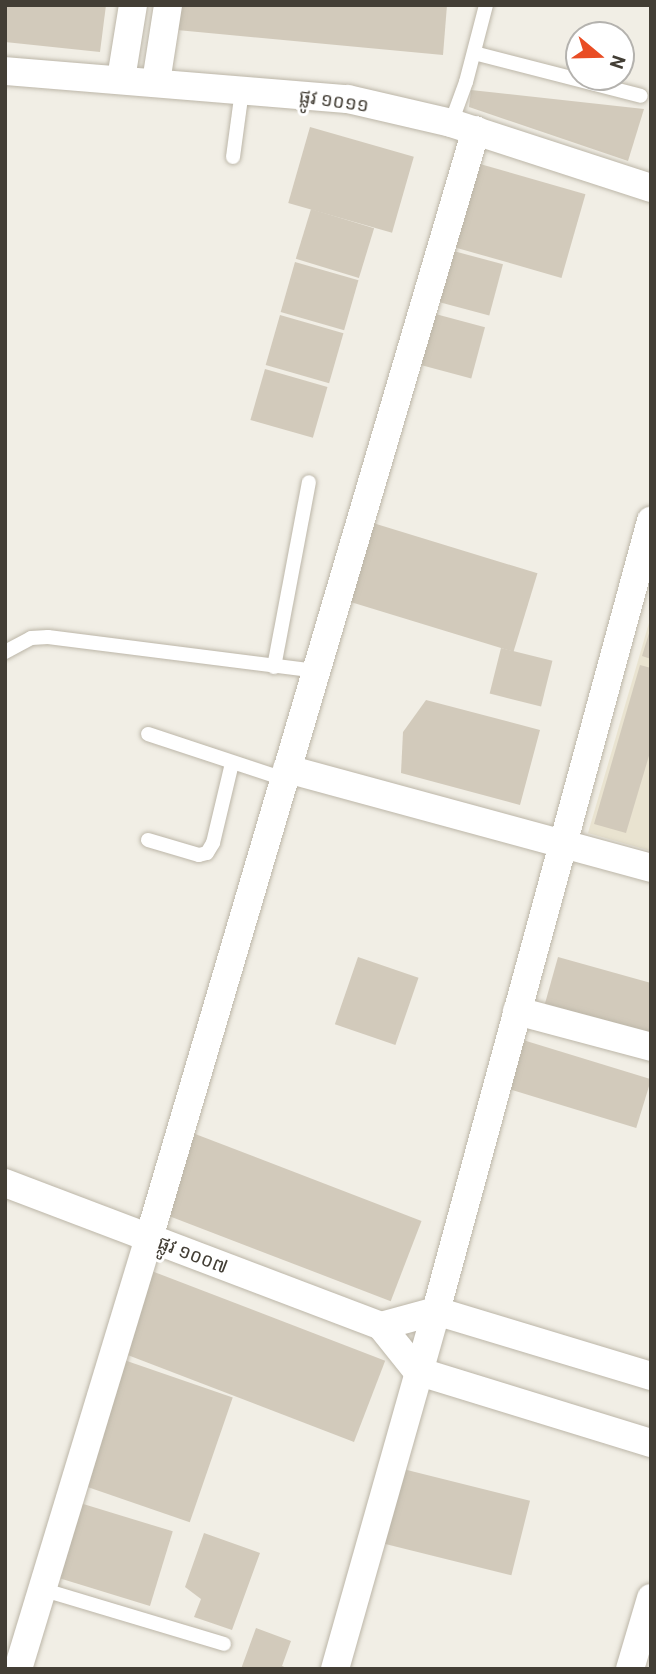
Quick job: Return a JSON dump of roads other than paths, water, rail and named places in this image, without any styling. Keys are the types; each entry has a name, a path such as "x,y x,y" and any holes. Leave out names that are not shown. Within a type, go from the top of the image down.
{"street":[{"path":"121,79 133,5"},
{"path":"156,82 168,5"},
{"name":"ផ្លូវ ១០១១","path":"5,71 348,99 463,126 651,188"},
{"path":"18,1669 149,1238 316,671 463,126"},
{"path":"335,1669 436,1311 651,521"},
{"path":"285,774 565,842 651,868"},
{"path":"517,1011 651,1047"},
{"name":"ផ្លូវ ១០០៧","path":"5,1183 381,1326"},
{"path":"651,1376 436,1311 381,1326 417,1371 651,1443"},
{"path":"630,1669 651,1598"}],"lane":[{"path":"463,126 474,53 486,5"},
{"path":"474,53 641,96"},
{"path":"233,157 242,90"},
{"path":"274,667 309,482"},
{"path":"5,652 31,638 48,637 316,671"},
{"path":"148,734 232,763 285,774"},
{"path":"148,840 199,855 207,853 213,843 232,763"},
{"path":"41,1589 224,1644"}]}
